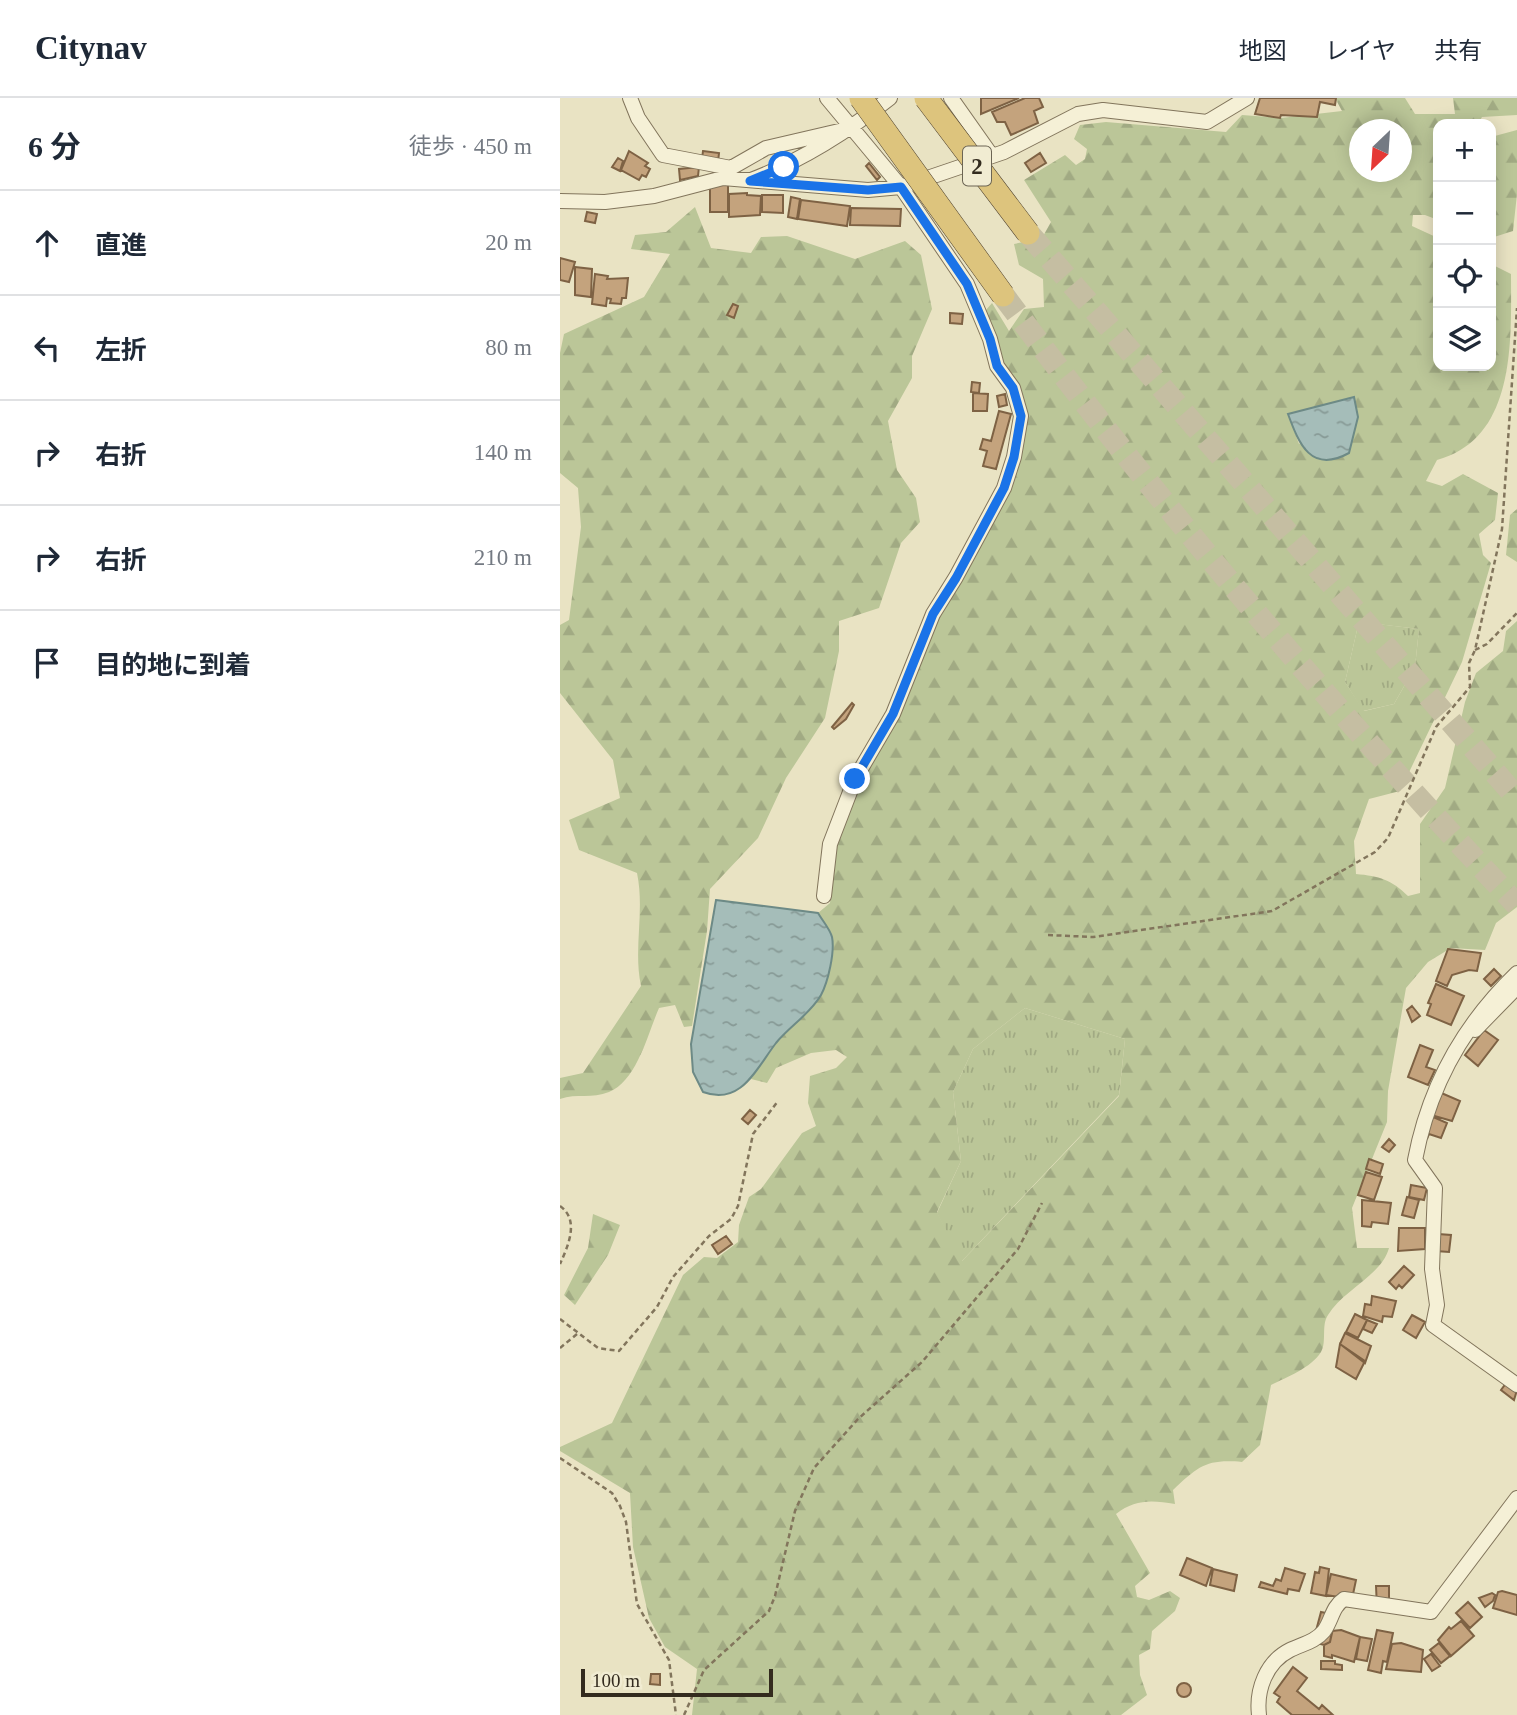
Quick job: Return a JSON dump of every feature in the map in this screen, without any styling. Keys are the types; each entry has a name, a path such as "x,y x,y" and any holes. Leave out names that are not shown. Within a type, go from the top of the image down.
{"highway":[{"path":"853,98 904,157"},
{"name":"2","path":"861,98 1003,295"},
{"name":"2","path":"926,98 1028,233"}],"street":[{"path":"630,98 638,118 663,155 731,169 766,148 852,128"},
{"path":"824,897 830,844 855,779 893,714 933,614 956,578 1004,488 1014,457 1021,416 1013,388 997,366 990,339 967,284 901,187 827,98"},
{"path":"750,181 784,167 852,128 890,98"},
{"path":"951,98 992,156"},
{"path":"560,201 605,202 654,196 723,178 868,190 901,187 992,156 1077,114 1103,110 1208,122 1247,98"},
{"path":"1473,1028 1486,1003 1517,973"},
{"path":"1517,987 1453,1050 1421,1127 1415,1160 1435,1188 1432,1269 1437,1305 1433,1325 1517,1385"},
{"path":"1259,1715 1257,1700 1264,1677 1276,1659 1312,1641 1324,1631 1336,1605 1344,1599 1431,1612 1517,1498"}],"path":[{"path":"1048,935 1093,937 1272,911 1375,852 1388,838 1436,727 1469,687 1469,663 1475,650 1502,529 1517,308"},
{"path":"1475,650 1487,644 1517,614"},
{"path":"560,1319 598,1348 619,1351 657,1307 673,1277 709,1236 731,1219 738,1206 753,1134 778,1101"},
{"path":"684,1715 704,1670 769,1611 795,1511 814,1468 858,1419 922,1362 1018,1249 1042,1203"},
{"path":"560,1206 567,1211 572,1227 560,1264"},
{"path":"560,1348 577,1334"},
{"path":"560,1458 612,1493 620,1506 626,1522 638,1604 669,1660 676,1715"}],"green space":[{"path":"1335,98 1405,98 1415,114 1455,114 1453,98 1517,98 1517,115 1481,119 1433,119 1433,218 1413,215 1412,226 1433,236 1433,371 1496,371 1496,266 1511,274 1509,356 1496,409 1482,431 1463,448 1437,460 1426,481 1442,486 1463,474 1498,493 1495,520 1479,534 1483,555 1491,563 1462,662 1400,791 1369,799 1354,841 1356,874 1385,880 1408,896 1420,893 1420,824 1445,788 1465,702 1476,673 1503,651 1506,631 1517,621 1517,907 1496,923 1485,950 1451,948 1428,962 1406,988 1388,1091 1387,1122 1352,1208 1357,1248 1389,1248 1385,1258 1328,1315 1323,1348 1317,1358 1298,1372 1271,1385 1260,1445 1242,1462 1211,1463 1197,1470 1173,1490 1175,1504 1144,1502 1116,1514 1150,1573 1135,1586 1137,1597 1149,1600 1170,1591 1180,1598 1175,1611 1152,1631 1150,1649 1139,1655 1140,1675 1147,1695 1121,1715 692,1715 697,1669 665,1647 649,1618 633,1547 630,1493 560,1451 560,1447 612,1423 683,1275 704,1257 717,1258 738,1242 739,1225 749,1197 761,1189 802,1133 816,1126 808,1103 810,1076 836,1068 847,1057 836,1050 811,1053 776,1068 767,1083 751,1079 777,1042 832,936 818,913 830,903 833,862 843,822 931,628 1021,460 1023,407 1014,377 1004,365 986,310 992,303 1009,331 1024,309 1044,307 1043,279 1019,265 1014,244 1042,238 1051,222 1024,180 1065,155 1076,165 1085,159 1087,149 1074,139 1080,125 1106,122 1226,132 1242,115 1281,118 1342,111","holes":["1353,397 1299,444 1288,414","1377,624 1419,629 1415,667 1394,704 1364,711 1345,682 1357,630","1025,1008 1125,1039 1119,1096 962,1261 937,1212 961,1161 953,1092 973,1049"]},
{"path":"1517,130 1517,194 1513,231 1496,236 1496,182 1496,136"},
{"path":"695,207 711,248 751,253 761,237 787,236 855,259 905,241 921,255 932,309 912,356 912,378 888,421 897,470 916,498 920,522 901,543 879,608 839,621 839,651 825,718 786,778 758,838 710,889 707,931 692,1026 684,1027 675,1005 659,1008 634,1067 619,1086 603,1094 560,1099 560,1078 583,1073 641,986 637,873 579,850 569,820 620,798 613,760 560,693 560,625 569,620 581,527 578,488 560,473 560,353 564,334 644,297 670,254 631,249 635,235 666,232"},
{"path":"1517,509 1517,562 1506,555 1510,515"},
{"path":"1378,624 1419,629 1415,667 1394,704 1363,711 1345,682 1357,630"},
{"path":"1025,1008 1125,1039 1119,1095 961,1262 937,1213 961,1161 953,1092 973,1049"},
{"path":"593,1214 620,1225 608,1255 575,1305 564,1295 588,1248"}],"water":[{"path":"1354,397 1358,417 1349,453 1336,459 1325,460 1308,453 1288,414"},
{"path":"716,900 818,913 830,931 833,943 828,975 817,1002 776,1043 754,1074 738,1090 716,1095 703,1092 693,1072 691,1044"}],"building":[{"path":"981,98 1019,98 981,114"},
{"path":"1025,98 1039,98 1043,107 1034,111 1038,123 1011,135 1005,122 997,122 992,112"},
{"path":"1260,98 1336,98 1335,105 1320,102 1317,117 1281,115 1280,118 1255,114"},
{"path":"629,151 648,163 645,166 650,169 646,177 642,175 639,180 621,170"},
{"path":"703,151 719,153 718,162 702,159"},
{"path":"1040,153 1046,163 1031,172 1025,163"},
{"path":"618,158 623,161 620,171 612,167"},
{"path":"869,163 880,177 877,180 866,166"},
{"path":"699,167 698,176 680,180 679,169"},
{"path":"710,185 728,185 728,212 710,212"},
{"path":"747,193 761,196 760,215 729,217 729,194"},
{"path":"762,195 783,195 783,213 762,212"},
{"path":"791,197 800,199 797,219 788,217"},
{"path":"801,200 850,206 847,226 798,219"},
{"path":"851,208 901,209 900,226 850,225"},
{"path":"587,212 597,214 595,223 585,221"},
{"path":"560,258 575,262 569,282 560,280"},
{"path":"575,267 592,269 591,297 575,295"},
{"path":"595,274 608,276 607,279 628,278 626,298 622,298 621,304 610,303 611,299 607,298 606,306 592,304"},
{"path":"733,304 738,306 734,318 727,315"},
{"path":"950,313 963,314 962,324 950,323"},
{"path":"972,382 980,383 979,393 971,392"},
{"path":"973,393 988,394 987,411 973,411"},
{"path":"1005,394 1007,405 999,407 997,396"},
{"path":"999,411 1011,414 996,469 983,466 987,451 980,449 983,439 991,441"},
{"path":"852,703 854,705 846,719 834,729 832,727"},
{"path":"1448,949 1481,953 1477,971 1469,970 1452,975 1447,986 1436,981"},
{"path":"1494,969 1501,976 1491,986 1484,979"},
{"path":"1436,984 1464,996 1451,1025 1427,1015 1431,1004 1428,1003"},
{"path":"1412,1006 1420,1016 1412,1022 1407,1010"},
{"path":"1484,1030 1498,1040 1478,1066 1465,1055"},
{"path":"1420,1045 1433,1050 1426,1067 1435,1070 1428,1085 1408,1077"},
{"path":"1439,1092 1460,1101 1452,1121 1424,1113"},
{"path":"750,1110 756,1115 748,1124 742,1119"},
{"path":"1424,1113 1447,1123 1441,1138 1429,1134 1427,1139"},
{"path":"1389,1139 1395,1145 1389,1152 1382,1147"},
{"path":"1369,1159 1383,1164 1380,1174 1366,1169"},
{"path":"1366,1172 1382,1177 1374,1200 1358,1195"},
{"path":"1411,1185 1427,1188 1424,1200 1409,1197"},
{"path":"1407,1197 1419,1200 1414,1218 1402,1215"},
{"path":"1362,1200 1391,1203 1388,1224 1372,1222 1371,1227 1362,1226"},
{"path":"1399,1228 1425,1228 1425,1249 1398,1251"},
{"path":"1438,1234 1451,1235 1449,1252 1436,1251"},
{"path":"726,1236 732,1244 718,1254 712,1245"},
{"path":"1404,1266 1414,1275 1402,1288 1399,1285 1396,1289 1389,1282"},
{"path":"1372,1296 1396,1301 1392,1317 1383,1316 1382,1322 1363,1316 1365,1304 1371,1305"},
{"path":"1355,1314 1367,1320 1358,1338 1346,1332"},
{"path":"1412,1315 1425,1322 1416,1338 1403,1330"},
{"path":"1367,1320 1377,1324 1372,1333 1363,1329"},
{"path":"1345,1333 1371,1346 1365,1363 1340,1344"},
{"path":"1340,1344 1365,1361 1356,1379 1336,1367"},
{"path":"1507,1382 1517,1390 1514,1400 1501,1390"},
{"path":"1187,1558 1212,1568 1206,1586 1180,1575"},
{"path":"1320,1567 1329,1569 1326,1596 1311,1593 1315,1572 1319,1573"},
{"path":"1285,1568 1305,1574 1299,1591 1288,1589 1287,1594 1259,1587 1261,1582 1273,1586 1276,1579 1281,1581"},
{"path":"1213,1569 1237,1575 1234,1591 1210,1585"},
{"path":"1331,1574 1356,1580 1352,1599 1326,1595"},
{"path":"1376,1586 1389,1586 1389,1603 1377,1608"},
{"path":"1498,1592 1517,1595 1517,1615 1493,1608"},
{"path":"1492,1593 1495,1595 1493,1601 1485,1607 1479,1598"},
{"path":"1468,1602 1482,1617 1470,1628 1456,1613"},
{"path":"1321,1612 1336,1615 1330,1642 1324,1645 1313,1642"},
{"path":"1461,1621 1474,1636 1451,1656 1438,1640 1449,1627 1451,1629"},
{"path":"1341,1630 1360,1637 1354,1662 1332,1655 1332,1658 1324,1656 1324,1645 1330,1642 1332,1631"},
{"path":"1377,1630 1393,1633 1387,1662 1383,1661 1381,1673 1368,1670"},
{"path":"1360,1637 1372,1639 1367,1661 1356,1659"},
{"path":"1401,1643 1423,1650 1421,1672 1386,1669 1392,1644"},
{"path":"1439,1643 1450,1656 1441,1663 1430,1650"},
{"path":"1431,1654 1440,1666 1432,1671 1424,1659"},
{"path":"1321,1661 1335,1661 1335,1664 1342,1665 1342,1670 1321,1669"},
{"path":"1293,1667 1307,1678 1297,1691 1319,1709 1322,1705 1333,1715 1292,1715 1277,1702 1280,1697 1274,1693"},
{"path":"651,1674 660,1674 660,1685 650,1684"},
{"path":"1184,1683 1189,1685 1189,1695 1184,1697 1179,1695 1177,1690 1179,1685"}],"tunnel":[{"path":"1028,233 1517,798"},
{"path":"1003,295 1063,375 1251,607 1382,758 1517,905"}],"route":[{"path":"784,167 750,181 868,190 901,187 967,284 990,339 997,366 1013,388 1021,416 1014,457 1004,488 984,521 956,578 933,614 893,714 855,779"}]}
